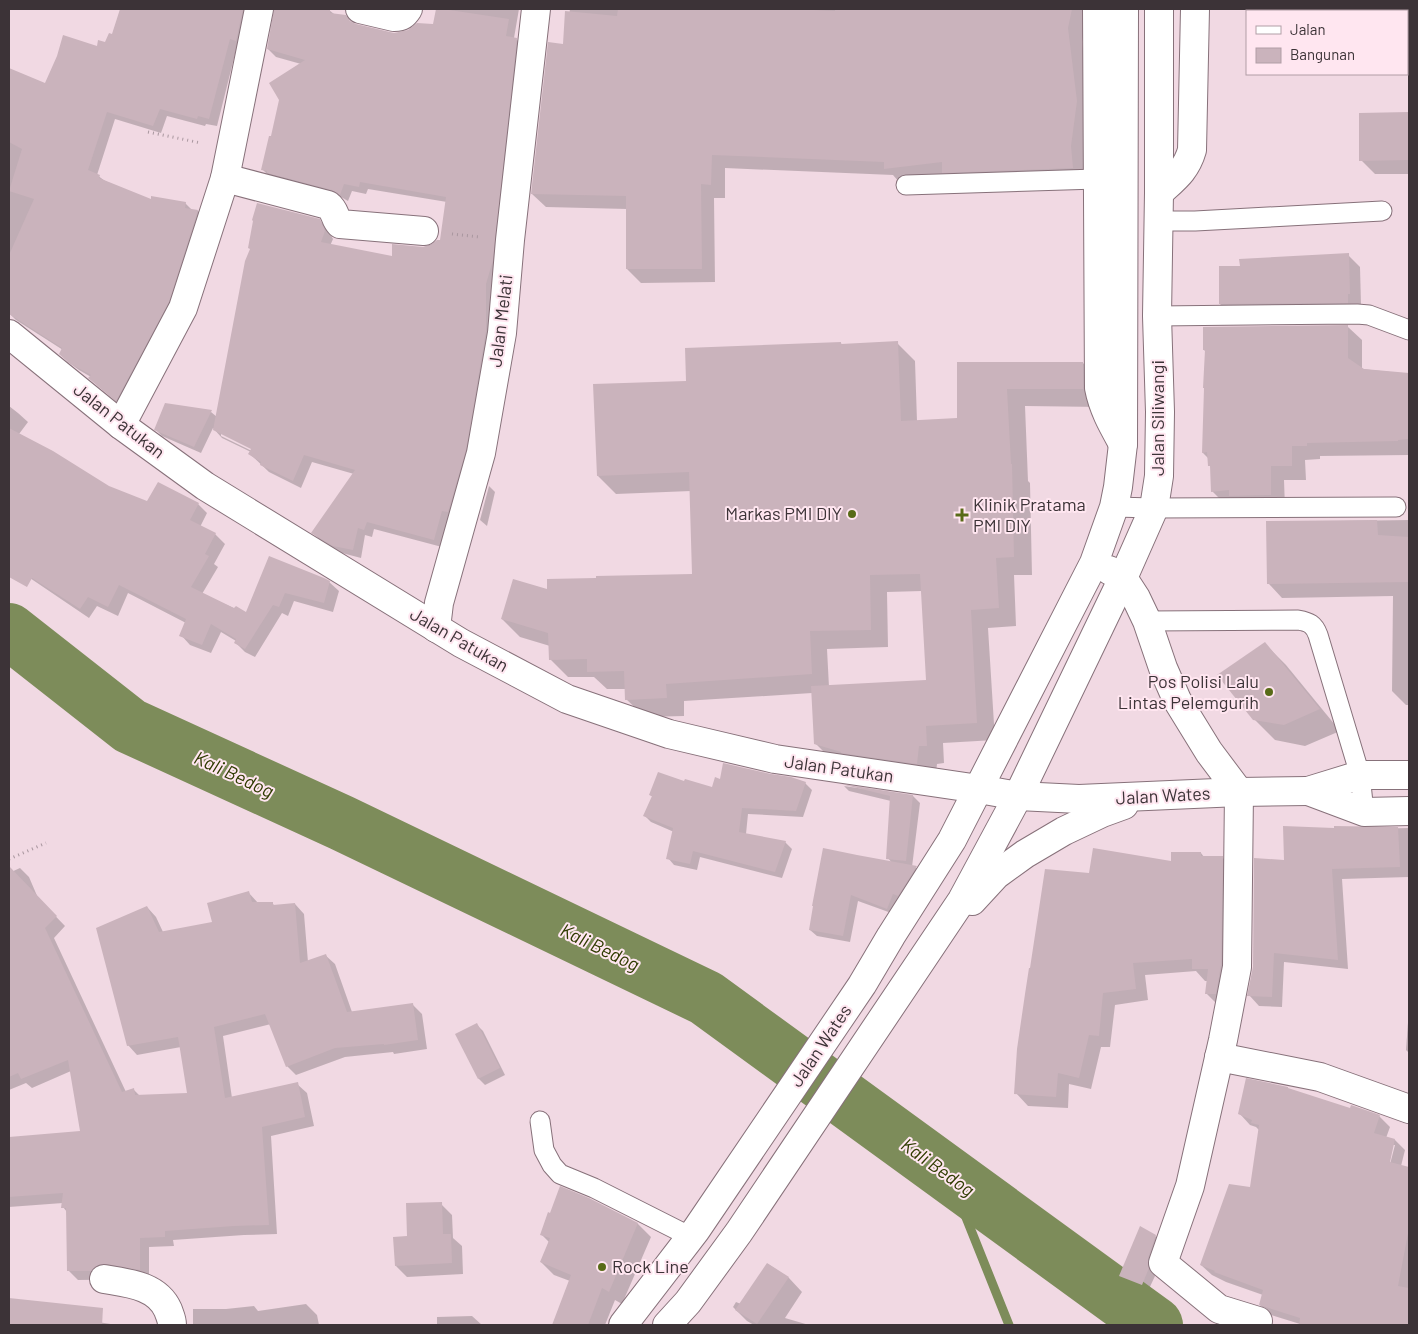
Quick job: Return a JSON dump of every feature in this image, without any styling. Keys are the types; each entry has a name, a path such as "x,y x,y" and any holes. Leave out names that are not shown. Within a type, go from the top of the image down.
{"main road":[{"path":"121,425 184,308 225,178 259,9"},
{"path":"360,9 400,17 408,9"},
{"name":"Jalan Melati","path":"436,628 439,603 481,453 502,332 510,240 536,9"},
{"path":"1097,9 1098,388 1107,415 1123,444"},
{"name":"Jalan Siliwangi","path":"979,790 1094,562 1114,507 1118,487 1123,444 1124,9"},
{"name":"Jalan Siliwangi","path":"1018,796 1123,578 1154,508 1159,476 1160,412 1157,316 1159,9"},
{"path":"1159,193 1183,170 1192,150 1195,9"},
{"path":"225,178 328,205 333,208 340,224 424,232"},
{"name":"Jalan Patukan","path":"9,334 121,425 205,486 460,643 567,699 669,734 775,759 979,790"},
{"path":"1094,562 1123,578 1136,598 1147,621 1163,668 1177,700 1209,752 1239,792 1237,967 1190,1186 1163,1263 1219,1309 1258,1321"},
{"name":"Jalan Wates","path":"624,1325 691,1238 862,985 952,840 979,790 1018,796 1078,800 1239,792 1308,791 1360,775 1409,775"},
{"name":"Jalan Wates","path":"1308,791 1364,812 1409,811"},
{"name":"Jalan Wates","path":"667,1325 688,1302 739,1232 904,988 962,900 1018,796"},
{"path":"934,942 996,875 1025,854 1064,831 1102,813 1147,797"},
{"path":"1219,1057 1320,1077 1409,1109"},
{"path":"104,1278 141,1286 156,1294 166,1305 172,1325"}],"lane":[{"path":"906,185 1097,179"},
{"path":"1159,221 1195,221 1382,211"},
{"path":"1157,316 1357,314 1369,315 1409,330"},
{"path":"1114,507 1396,507"},
{"path":"1147,621 1298,620 1308,622 1314,626 1360,775 1364,812"},
{"path":"540,1121 544,1150 552,1165 560,1174 594,1188 691,1238"}],"path":[{"path":"148,132 231,150"},
{"path":"424,232 510,240"},
{"path":"9,859 46,843"}],"building":[{"path":"120,9 243,9 236,41 230,39 209,119 198,116 197,119 160,109 153,126 107,112 88,170 100,175 99,178 151,199 151,196 186,202 185,208 198,210 169,302 116,401 88,378 91,375 69,363 59,354 62,348 9,314 9,255 34,199 9,191 22,149 9,142 9,68 45,83 57,56 63,35 97,46 98,40 105,42 109,33 112,34"},
{"path":"274,9 330,9 330,13 346,15 350,21 356,24 394,33 408,30 417,23 433,24 436,9 443,9 509,19 506,36 517,38 493,260 486,284 486,331 466,450 448,512 442,511 434,540 367,522 364,530 358,528 353,550 333,546 311,533 355,470 304,455 293,481 260,465 261,462 248,454 251,449 213,430 245,261 250,249 248,248 252,220 257,203 320,219 325,231 321,242 392,256 392,244 423,247 440,240 446,197 360,182 359,187 344,184 340,195 332,190 261,170 279,100 269,83 305,60 267,49"},
{"path":"618,9 792,9 835,11 835,9 1072,9 1068,28 1077,101 1071,146 1073,168 942,173 942,162 884,169 884,162 712,155 711,185 701,184 702,269 626,269 626,196 531,194 548,42 563,44 565,11 617,16"},
{"path":"1409,112 1409,160 1359,161 1359,113"},
{"path":"1349,253 1350,294 1348,294 1348,303 1219,304 1219,266 1240,266 1239,259"},
{"path":"1348,325 1348,358 1364,369 1409,373 1409,439 1398,441 1307,443 1307,446 1292,446 1292,466 1271,466 1271,495 1229,496 1229,490 1211,492 1210,466 1208,466 1207,452 1202,453 1205,350 1203,350 1203,327"},
{"path":"898,341 901,421 957,418 957,362 1083,362 1083,389 1007,389 1012,464 1014,557 996,558 999,608 971,610 977,723 926,726 927,746 919,746 917,764 841,753 814,744 811,686 926,680 920,574 870,575 871,630 810,631 812,674 666,684 667,698 625,700 624,671 587,672 587,659 549,660 548,633 501,619 513,579 547,589 547,579 692,574 689,472 597,476 593,384 686,381 685,348"},
{"path":"165,403 212,410 194,447 154,430"},
{"path":"9,428 53,451 109,486 147,501 158,482 199,503 190,520 216,533 205,554 209,556 191,587 246,612 269,556 330,581 324,603 285,593 279,607 273,605 245,649 234,643 236,639 211,624 202,645 179,636 186,619 119,585 108,607 88,597 80,609 32,578 27,587 9,577"},
{"path":"1377,520 1378,535 1409,537 1409,582 1267,584 1266,521"},
{"name":"Pos Polisi Lalu Lintas Pelemgurih","path":"1265,642 1320,709 1284,725 1253,720 1217,675"},
{"path":"723,763 791,777 806,782 796,811 742,808 739,832 786,841 775,872 693,851 690,864 666,859 673,828 643,816 652,796 649,795 658,772 684,781 685,779 712,787 715,777 720,779"},
{"path":"841,784 913,795 906,861 886,859 890,796"},
{"path":"1283,826 1334,828 1334,826 1398,827 1400,867 1332,869 1338,960 1274,953 1272,997 1247,996 1253,967 1254,858 1284,860"},
{"path":"823,848 917,866 898,896 893,894 887,909 851,895 843,936 809,930"},
{"path":"1093,848 1171,861 1171,852 1201,852 1201,856 1223,856 1221,965 1216,994 1205,994 1208,969 1192,969 1192,959 1133,963 1136,989 1103,993 1099,1036 1089,1035 1079,1078 1058,1073 1056,1097 1014,1094 1017,1049 1045,869 1089,873"},
{"path":"9,866 57,916 45,928 122,1092 134,1088 135,1095 187,1093 178,1037 127,1046 96,928 147,906 159,932 212,922 207,903 249,891 252,902 273,902 273,905 295,903 300,963 326,954 347,1012 413,1003 418,1040 384,1045 335,1048 286,1067 265,1014 214,1027 225,1098 298,1082 305,1117 262,1127 269,1225 165,1231 165,1237 140,1238 140,1270 106,1264 98,1265 91,1271 67,1271 66,1208 61,1208 63,1193 9,1197 9,1137 80,1131 68,1060 21,1079 18,1073 9,1077"},
{"path":"477,1023 500,1068 478,1079 455,1034"},
{"path":"1246,1078 1288,1087 1350,1108 1351,1105 1380,1115 1374,1133 1395,1139 1390,1162 1409,1167 1409,1228 1398,1286 1409,1288 1409,1325 1299,1325 1300,1318 1259,1305 1263,1290 1200,1265 1229,1184 1250,1187 1259,1125 1251,1123 1252,1120 1238,1114"},
{"path":"560,1186 589,1198 638,1223 609,1292 602,1288 588,1325 552,1325 571,1275 540,1262 550,1238 540,1235"},
{"path":"442,1202 443,1234 451,1234 452,1263 395,1266 393,1237 407,1236 406,1203"},
{"path":"1140,1226 1156,1235 1148,1258 1149,1268 1142,1285 1119,1276"},
{"path":"767,1263 789,1277 757,1324 735,1310"},
{"path":"9,1298 103,1308 102,1325 9,1325"}],"waterway":[{"name":"Kali Bedog","path":"9,631 130,726 342,823 706,998 1155,1325"},
{"path":"949,1175 1009,1325"}],"place":[{"name":"Markas PMI DIY","path":"852,514"},
{"name":"Klinik Pratama PMI DIY","path":"962,515"},
{"name":"Pos Polisi Lalu Lintas Pelemgurih","path":"1269,692"},
{"name":"Rock Line","path":"602,1267"}]}
